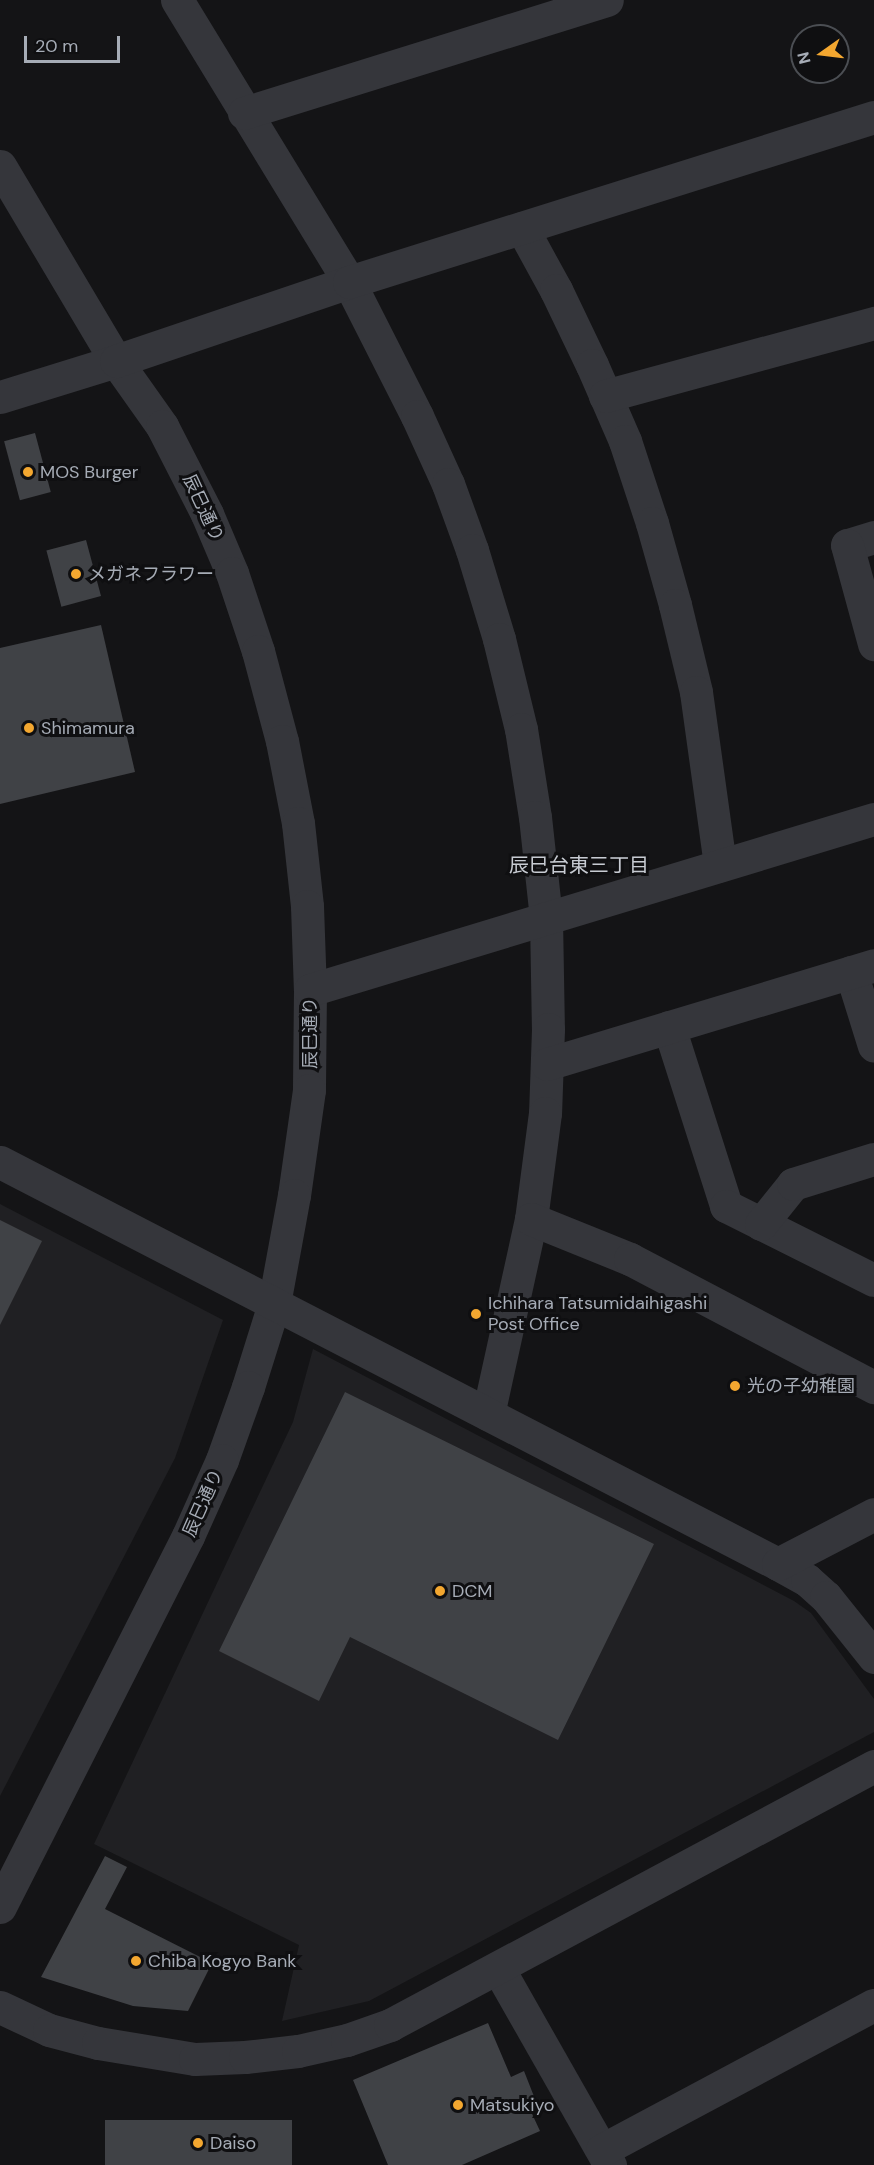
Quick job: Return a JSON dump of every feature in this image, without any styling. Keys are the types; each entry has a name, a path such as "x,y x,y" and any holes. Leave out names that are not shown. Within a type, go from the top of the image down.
{"street":[{"path":"177,0 349,282 448,484 472,550 521,729 535,817 546,918 545,1113 531,1219 488,1414"},
{"path":"244,113 607,0"},
{"path":"0,397 116,361 349,282 874,117"},
{"name":"辰巳通り","path":"0,166 116,361 162,426 207,513 231,573 258,651 282,741 298,824 307,906 310,990 309,1090 294,1195 274,1304 222,1460 188,1536 0,1907"},
{"path":"522,228 556,290 625,441 652,523 696,692 720,866"},
{"path":"605,396 874,323"},
{"path":"874,537 847,545 874,644"},
{"path":"310,990 874,819"},
{"path":"547,1064 863,969 874,1046"},
{"path":"669,1027 726,1206 874,1280"},
{"path":"761,1224 793,1184 874,1159"},
{"path":"0,1162 807,1580 826,1597 874,1657"},
{"path":"531,1219 630,1259 874,1387"},
{"path":"778,1564 874,1514"},
{"path":"0,2007 49,2030 98,2043 195,2058 245,2057 298,2051 347,2040 390,2025 874,1766"},
{"path":"498,1968 606,2158 874,2005"}],"shaded area":[{"path":"0,1204 223,1320 175,1458 0,1796"},
{"path":"313,1349 794,1601 811,1613 874,1699 874,1732 369,2001 282,2021 299,1945 94,1844 293,1422"}],"building":[{"path":"35,433 51,492 20,500 4,441"},
{"path":"86,540 101,596 61,607 46,551"},
{"path":"101,625 135,772 0,804 0,648"},
{"path":"0,1220 42,1241 0,1325"},
{"name":"DCM","path":"345,1392 654,1544 558,1740 350,1637 319,1701 219,1651"},
{"path":"105,1856 127,1867 105,1909 212,1963 188,2011 133,2006 41,1977"},
{"path":"488,2023 511,2077 524,2071 535,2099 527,2103 540,2131 462,2165 388,2165 353,2080"},
{"name":"Daiso","path":"105,2120 292,2120 292,2165 105,2165"}],"place":[{"name":"MOS Burger","path":"28,472"},
{"name":"メガネフラワー","path":"76,574"},
{"name":"Shimamura","path":"29,728"},
{"name":"Ichihara Tatsumidaihigashi Post Office","path":"476,1314"},
{"name":"光の子幼稚園","path":"735,1386"},
{"name":"DCM","path":"440,1591"},
{"name":"Chiba Kogyo Bank","path":"136,1961"},
{"name":"Matsukiyo","path":"458,2105"},
{"name":"Daiso","path":"198,2143"}],"district":[{"name":"辰巳台東三丁目","path":"579,865"}]}
